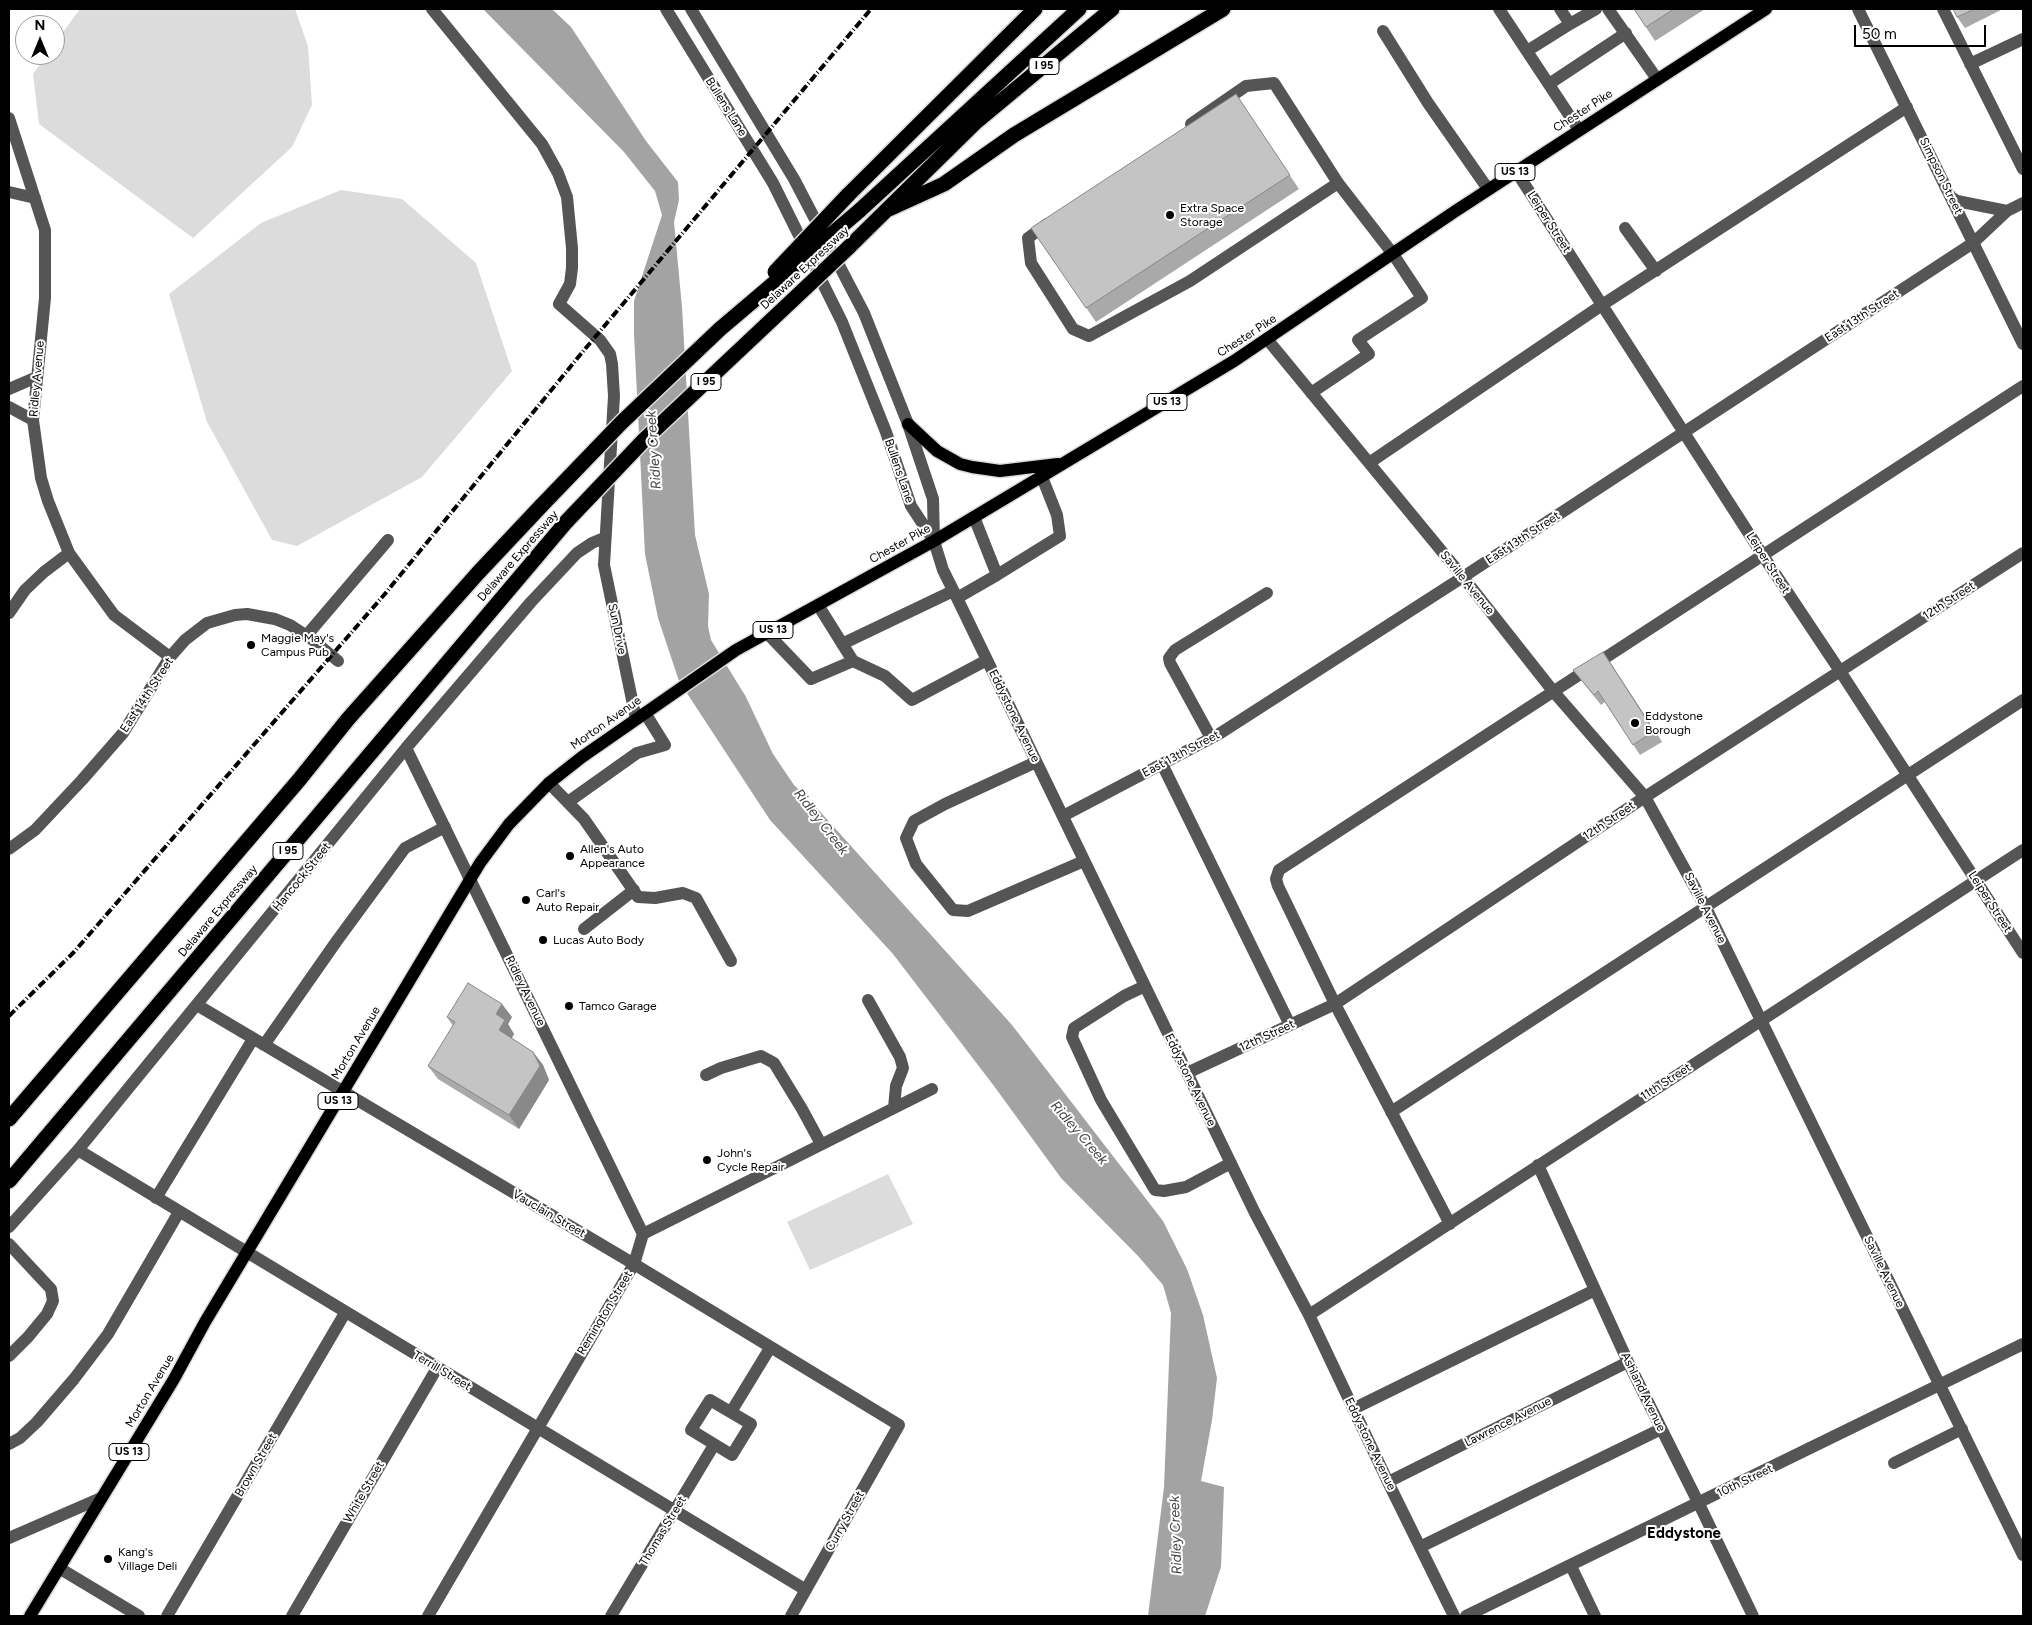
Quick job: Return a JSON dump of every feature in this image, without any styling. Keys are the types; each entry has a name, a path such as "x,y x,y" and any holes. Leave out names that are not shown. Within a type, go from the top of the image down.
{"highway":[{"path":"720,329 848,195 1035,9"},
{"name":"Delaware Expressway","path":"9,1119 299,780 348,720 478,573 542,505 621,424 720,329 859,211 1079,9"},
{"name":"Delaware Expressway","path":"9,1181 567,521 645,439 889,209 976,122 1112,9"},
{"path":"889,209 944,184 1022,130 1223,9"}],"main road":[{"name":"Chester Pike","path":"725,658 934,541 1267,340 1516,171 1766,9"},
{"path":"908,424 937,451 960,464 972,467 1008,470 1066,463"},
{"name":"Morton Avenue","path":"30,1616 174,1379 246,1253 488,851 509,824 549,783 582,757 725,658"}],"street":[{"name":"Sun Drive","path":"432,9 542,144 558,173 566,197 572,241 572,268 570,284 559,304 600,340 610,354 612,364 614,396 604,538 604,565 640,716"},
{"name":"Bullens Lane","path":"666,9 773,183 842,322 883,423 911,506 934,541"},
{"name":"Bullens Lane","path":"691,9 794,179 864,313 908,424 933,499 934,541"},
{"path":"1499,9 1579,130"},
{"path":"1560,9 1570,24"},
{"path":"1526,51 1596,9"},
{"path":"1608,9 1657,79"},
{"name":"Simpson Street","path":"1858,9 2023,344"},
{"path":"1943,9 2023,169"},
{"path":"1383,31 1428,103 1488,190"},
{"path":"1549,84 1626,33"},
{"path":"1970,64 2023,39"},
{"path":"1179,133 1246,86 1274,83 1338,183 1392,254 1422,298 1358,340 1369,354 1311,392"},
{"path":"1369,463 1602,305 1907,108"},
{"name":"Ridley Avenue","path":"9,125 45,230 45,298 33,420 41,478 69,554 114,614 170,657"},
{"name":"Leiper Street","path":"1516,171 1762,554 2023,953"},
{"path":"1060,216 1028,238 1031,263 1073,329 1089,336 1190,280 1338,183"},
{"path":"9,192 35,198"},
{"path":"1951,196 1957,201 2007,211"},
{"name":"East 13th Street","path":"1063,816 1211,738 1685,432 1973,242 2007,211 2023,203"},
{"path":"1625,228 1656,271"},
{"name":"Saville Avenue","path":"1267,340 1463,577 1553,692 1645,797 1706,908 2023,1555"},
{"path":"9,389 37,377"},
{"path":"1450,1224 1335,1004 1278,886 1276,879 1279,870 1762,554 2023,386"},
{"path":"9,407 33,420"},
{"path":"842,644 998,575 1060,536 1057,515 1042,477"},
{"path":"974,517 998,575"},
{"name":"Hancock Street","path":"9,1227 78,1150 406,748 559,570 584,547 604,538"},
{"path":"310,638 388,540"},
{"name":"Eddystone Avenue","path":"934,541 943,570 955,595 1230,1163 1309,1315 1454,1616"},
{"name":"12th Street","path":"1187,1074 1335,1004 1645,797 2023,553"},
{"path":"9,613 25,590 44,572 69,554"},
{"path":"1211,738 1168,658 1175,650 1267,593"},
{"path":"818,605 853,661 885,676 912,700 987,660"},
{"name":"East 14th Street","path":"9,848 35,830 123,733 170,657 185,640 207,623 235,615 247,614 275,619 310,638 338,660"},
{"path":"767,633 811,679 853,661"},
{"path":"1391,1112 2023,700"},
{"path":"568,802 637,753 665,745 640,716"},
{"name":"Ridley Avenue","path":"406,748 643,1234"},
{"path":"1036,762 944,804 914,821 906,838 916,864 953,910 968,911 1084,861"},
{"path":"1162,764 1290,1026"},
{"path":"549,783 584,819 638,897 655,898 683,892 696,898 731,961"},
{"path":"156,1198 259,1042 405,848 444,827"},
{"name":"11th Street","path":"1309,1315 2023,850"},
{"path":"584,929 634,890"},
{"path":"1145,986 1124,996 1074,1028 1072,1037 1101,1100 1155,1190 1164,1191 1186,1187 1230,1163"},
{"path":"868,1000 900,1057 903,1068 896,1086 894,1108"},
{"name":"Vauclain Street","path":"197,1005 634,1264 899,1426"},
{"path":"706,1075 721,1068 761,1056 774,1063 821,1144"},
{"path":"643,1234 932,1089"},
{"name":"Terrill Street","path":"78,1150 806,1590"},
{"name":"Ashland Avenue","path":"1538,1165 1628,1362 1699,1504 1751,1615"},
{"path":"9,1444 20,1438 37,1422 74,1379 108,1334 178,1212"},
{"name":"Remington Street","path":"428,1616 634,1264 643,1234"},
{"path":"9,1244 51,1289 53,1301 47,1314 9,1356"},
{"path":"1353,1409 1595,1290"},
{"name":"Brown Street","path":"167,1616 346,1313"},
{"name":"10th Street","path":"1466,1616 1699,1504 2023,1344"},
{"path":"731,1412 770,1348"},
{"name":"Lawrence Avenue","path":"1388,1482 1628,1362"},
{"name":"White Street","path":"292,1616 437,1368"},
{"path":"710,1400 731,1412 750,1424 732,1455 691,1430 710,1400"},
{"name":"Curry Street","path":"791,1616 899,1426"},
{"path":"1420,1547 1662,1429"},
{"path":"1894,1463 1962,1429"},
{"name":"Thomas Street","path":"612,1616 714,1445"},
{"path":"9,1538 101,1498"},
{"path":"1571,1566 1595,1616"},
{"path":"59,1568 139,1616"}],"shaded area":[{"path":"80,9 295,9 308,46 312,105 292,147 193,238 39,124 33,74 40,65 65,65 65,29"},
{"path":"341,190 402,199 476,263 512,371 422,477 297,546 272,540 207,422 169,294 261,223"},
{"path":"888,1174 913,1224 810,1270 787,1222"}],"water":[{"name":"Ridley Creek","path":"483,9 552,9 571,27 646,141 678,182 679,200 674,222 682,307 695,535 709,594 708,626 711,640 746,697 773,754 794,785 1012,1025 1163,1221 1187,1269 1203,1315 1217,1378 1212,1420 1201,1481 1224,1487 1221,1567 1205,1616 1148,1616 1164,1487 1171,1313 1163,1285 1139,1257 1061,1178 994,1086 893,954 770,820 679,681 658,618 645,554 634,334 634,301 662,215 655,191 624,152"}],"building":[{"path":"1634,9 1674,9 1646,27"},
{"path":"1953,9 1975,9 1957,17"},
{"name":"Extra Space Storage","path":"1236,94 1290,175 1086,308 1031,228"},
{"name":"Eddystone Borough","path":"1603,652 1654,731 1633,745 1598,691 1594,695 1573,670"},
{"path":"468,983 502,1004 496,1014 505,1020 499,1030 533,1052 540,1066 509,1115 428,1066 455,1022 447,1017"}],"railway":[{"path":"9,1016 74,952 384,595 580,355 871,9"}],"place":[{"name":"Extra Space Storage","path":"1170,215"},
{"name":"Maggie May's Campus Pub","path":"251,645"},
{"name":"Eddystone Borough","path":"1635,723"},
{"name":"Allen's Auto Appearance","path":"570,856"},
{"name":"Carl's Auto Repair","path":"526,900"},
{"name":"Lucas Auto Body","path":"543,940"},
{"name":"Tamco Garage","path":"569,1006"},
{"name":"John's Cycle Repair","path":"707,1160"},
{"name":"Kang's Village Deli","path":"108,1559"}],"district":[{"name":"Eddystone","path":"1684,1534"}]}
